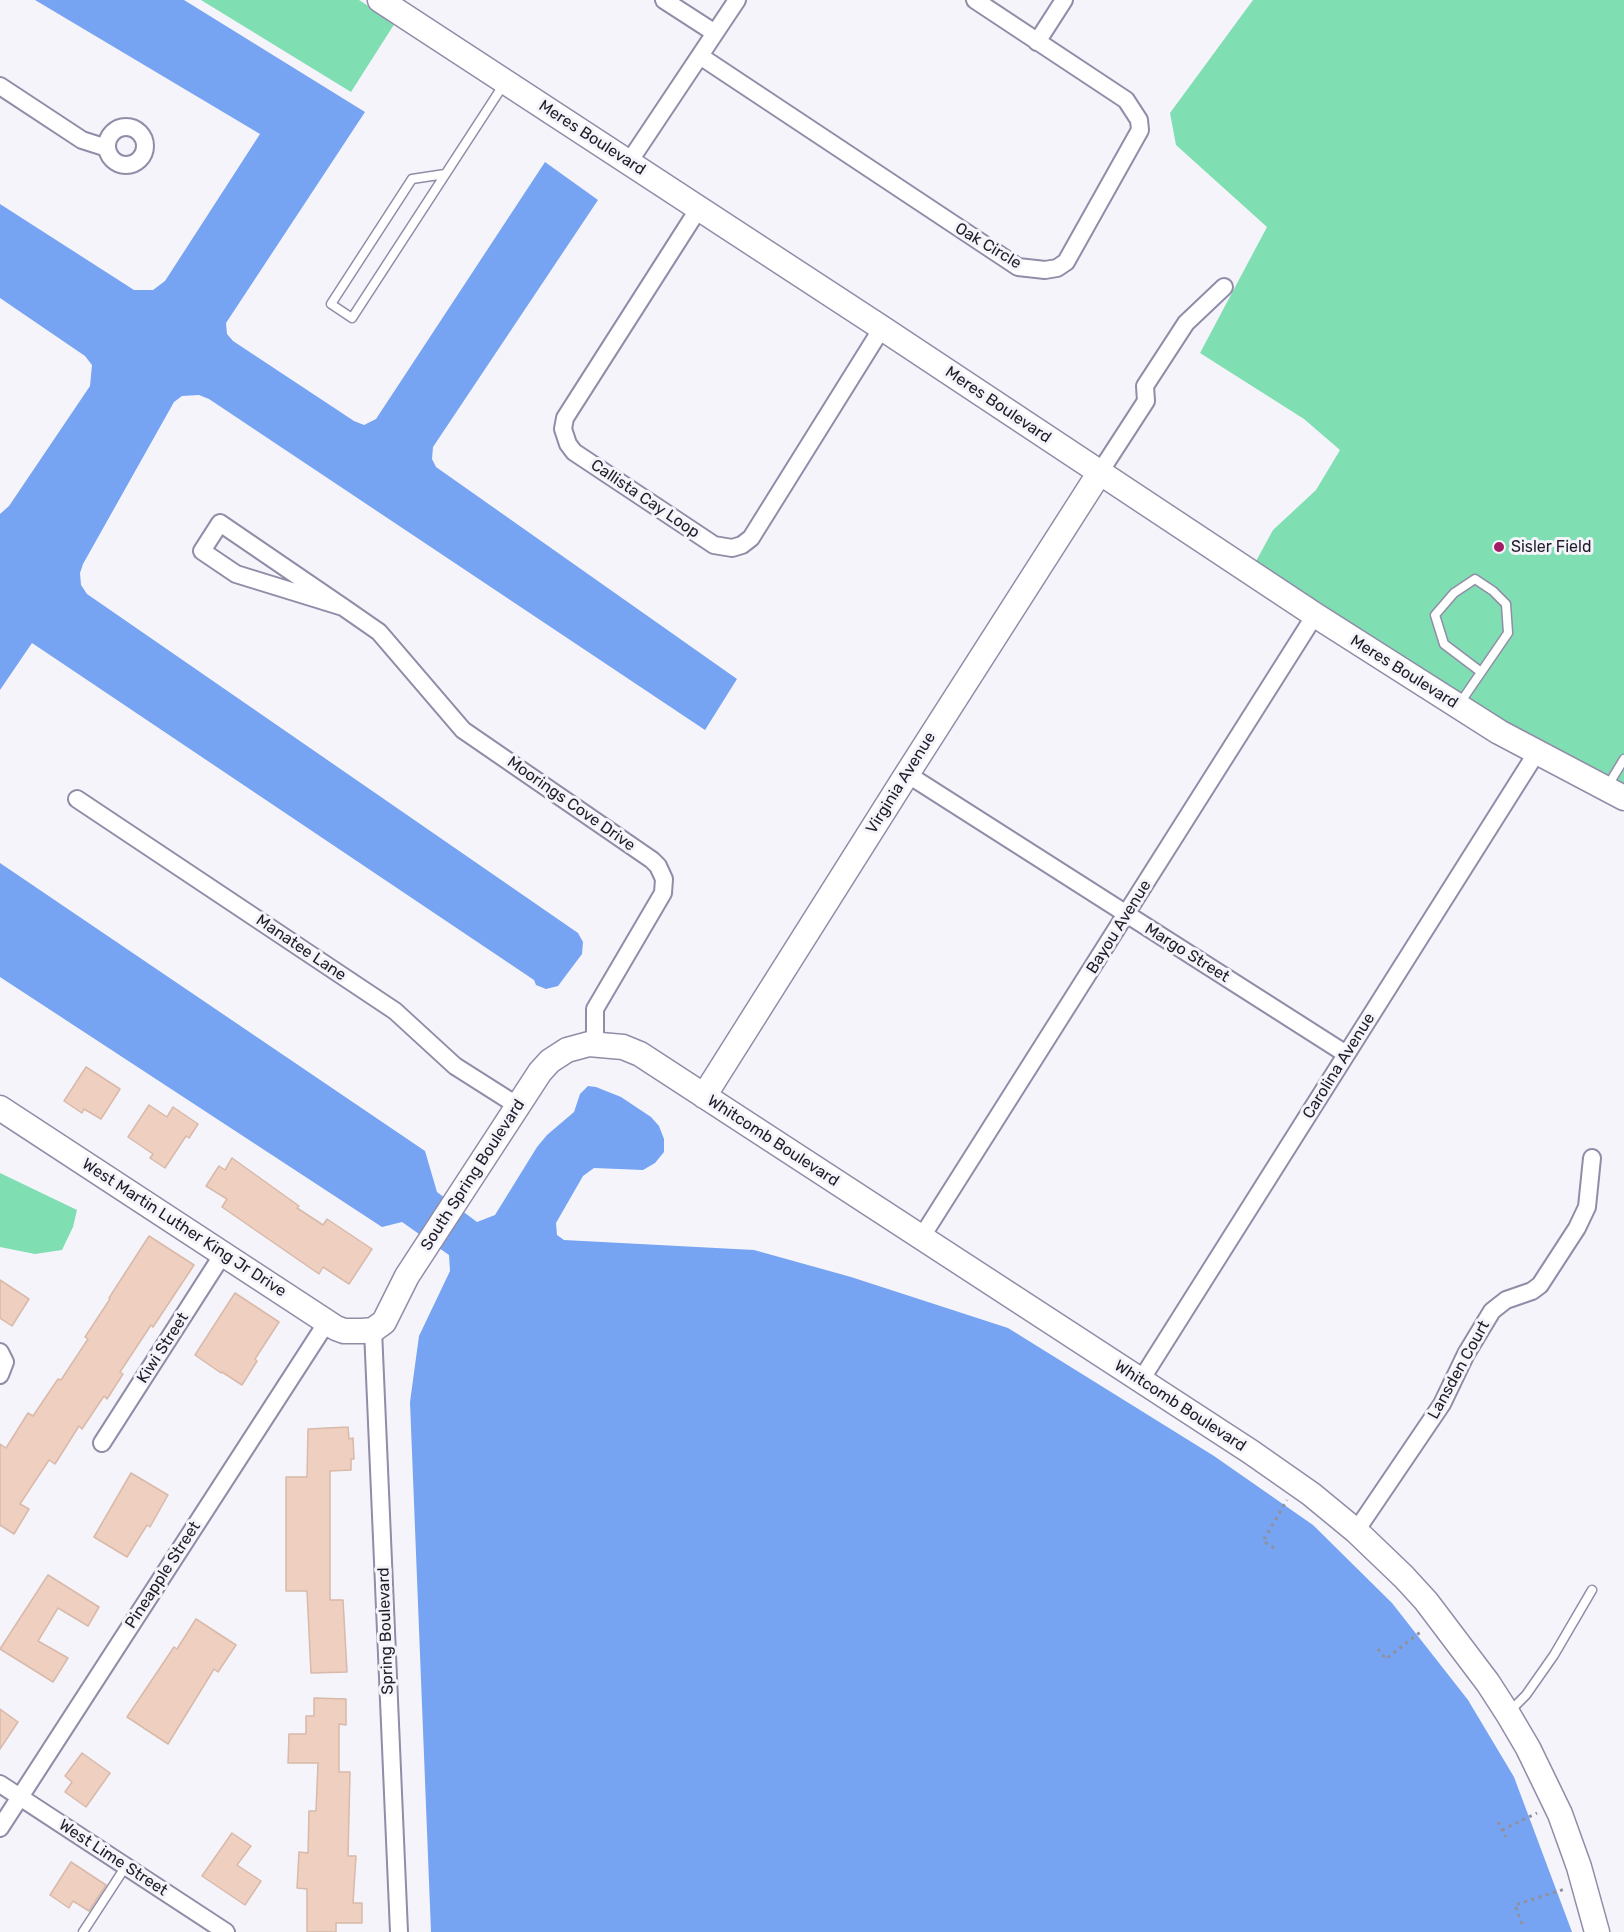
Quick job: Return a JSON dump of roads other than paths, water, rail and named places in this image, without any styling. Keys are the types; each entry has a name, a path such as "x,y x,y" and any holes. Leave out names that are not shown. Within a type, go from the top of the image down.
{"street":[{"name":"Meres Boulevard","path":"380,0 1316,615 1499,732 1615,793"},
{"path":"664,0 715,33"},
{"path":"629,162 737,0"},
{"name":"Oak Circle","path":"700,56 1018,267 1045,270 1057,268 1066,262 1140,130 1139,120 1126,100 975,0"},
{"path":"1037,42 1064,0"},
{"path":"0,86 82,140 107,148"},
{"name":"Callista Cay Loop","path":"699,208 564,418 563,429 568,444 574,452 714,545 732,548 742,545 751,538 882,328"},
{"path":"1100,472 1146,401 1145,386 1186,323 1224,287"},
{"name":"Virginia Avenue","path":"704,1096 1100,472"},
{"name":"Moorings Cove Drive","path":"343,607 236,574 202,551 220,523 343,607 379,632 464,730 658,866 664,879 663,893 595,1009 595,1044"},
{"name":"Bayou Avenue","path":"921,1238 1316,615"},
{"name":"Carolina Avenue","path":"1141,1380 1537,752"},
{"name":"Margo Street","path":"907,774 1346,1054"},
{"name":"Manatee Lane","path":"77,800 394,1011 455,1066 518,1106"},
{"name":"Whitcomb Boulevard","path":"595,1044 631,1050 704,1096 1279,1472 1356,1532 1426,1601 1488,1683 1508,1714 1528,1748 1560,1814 1597,1932"},
{"name":"South Spring Boulevard","path":"373,1330 384,1322 402,1285 540,1072 561,1052 572,1047 595,1044"},
{"name":"West Martin Luther King Jr Drive","path":"0,1108 327,1322 344,1330 373,1330"},
{"name":"Lansden Court","path":"1356,1532 1442,1404 1466,1354 1492,1311 1506,1300 1532,1292 1540,1285 1577,1228 1587,1207 1592,1158"},
{"name":"Kiwi Street","path":"102,1443 223,1254"},
{"name":"Pineapple Street","path":"0,1828 327,1322"},
{"name":"Spring Boulevard","path":"373,1330 399,1932"},
{"path":"0,1352 5,1362 1,1373"},
{"name":"West Lime Street","path":"0,1784 226,1932"}],"lane":[{"path":"445,174 412,179 331,304 352,318 506,81"},
{"path":"1458,706 1508,633 1506,604 1493,591 1475,579 1454,593 1435,615 1444,644 1481,672"},
{"path":"1615,793 1624,759"},
{"path":"1508,1714 1526,1695 1554,1654 1592,1590"},
{"path":"83,1932 126,1866"}],"water":[{"path":"35,0 184,0 365,112 226,323 227,334 233,341 354,421 364,425 376,419 545,162 598,200 433,447 432,459 436,467 737,679 705,730 209,399 199,395 182,396 174,402 80,573 81,585 87,594 578,933 583,942 582,954 558,986 546,989 536,985 534,980 32,643 0,690 0,514 9,506 90,386 92,365 85,356 0,298 0,204 134,290 153,290 165,281 260,134"},
{"path":"0,863 425,1151 437,1192 477,1222 495,1215 537,1147 547,1135 574,1112 580,1094 588,1086 596,1087 621,1097 651,1117 659,1126 664,1139 664,1152 655,1163 643,1170 594,1168 583,1176 556,1223 557,1235 564,1240 754,1250 851,1277 1008,1328 1214,1456 1313,1525 1392,1603 1468,1700 1514,1777 1572,1932 431,1932 410,1402 419,1336 450,1271 449,1255 402,1222 382,1227 0,977"}],"place":[{"name":"Sisler Field","path":"1499,547"}]}
